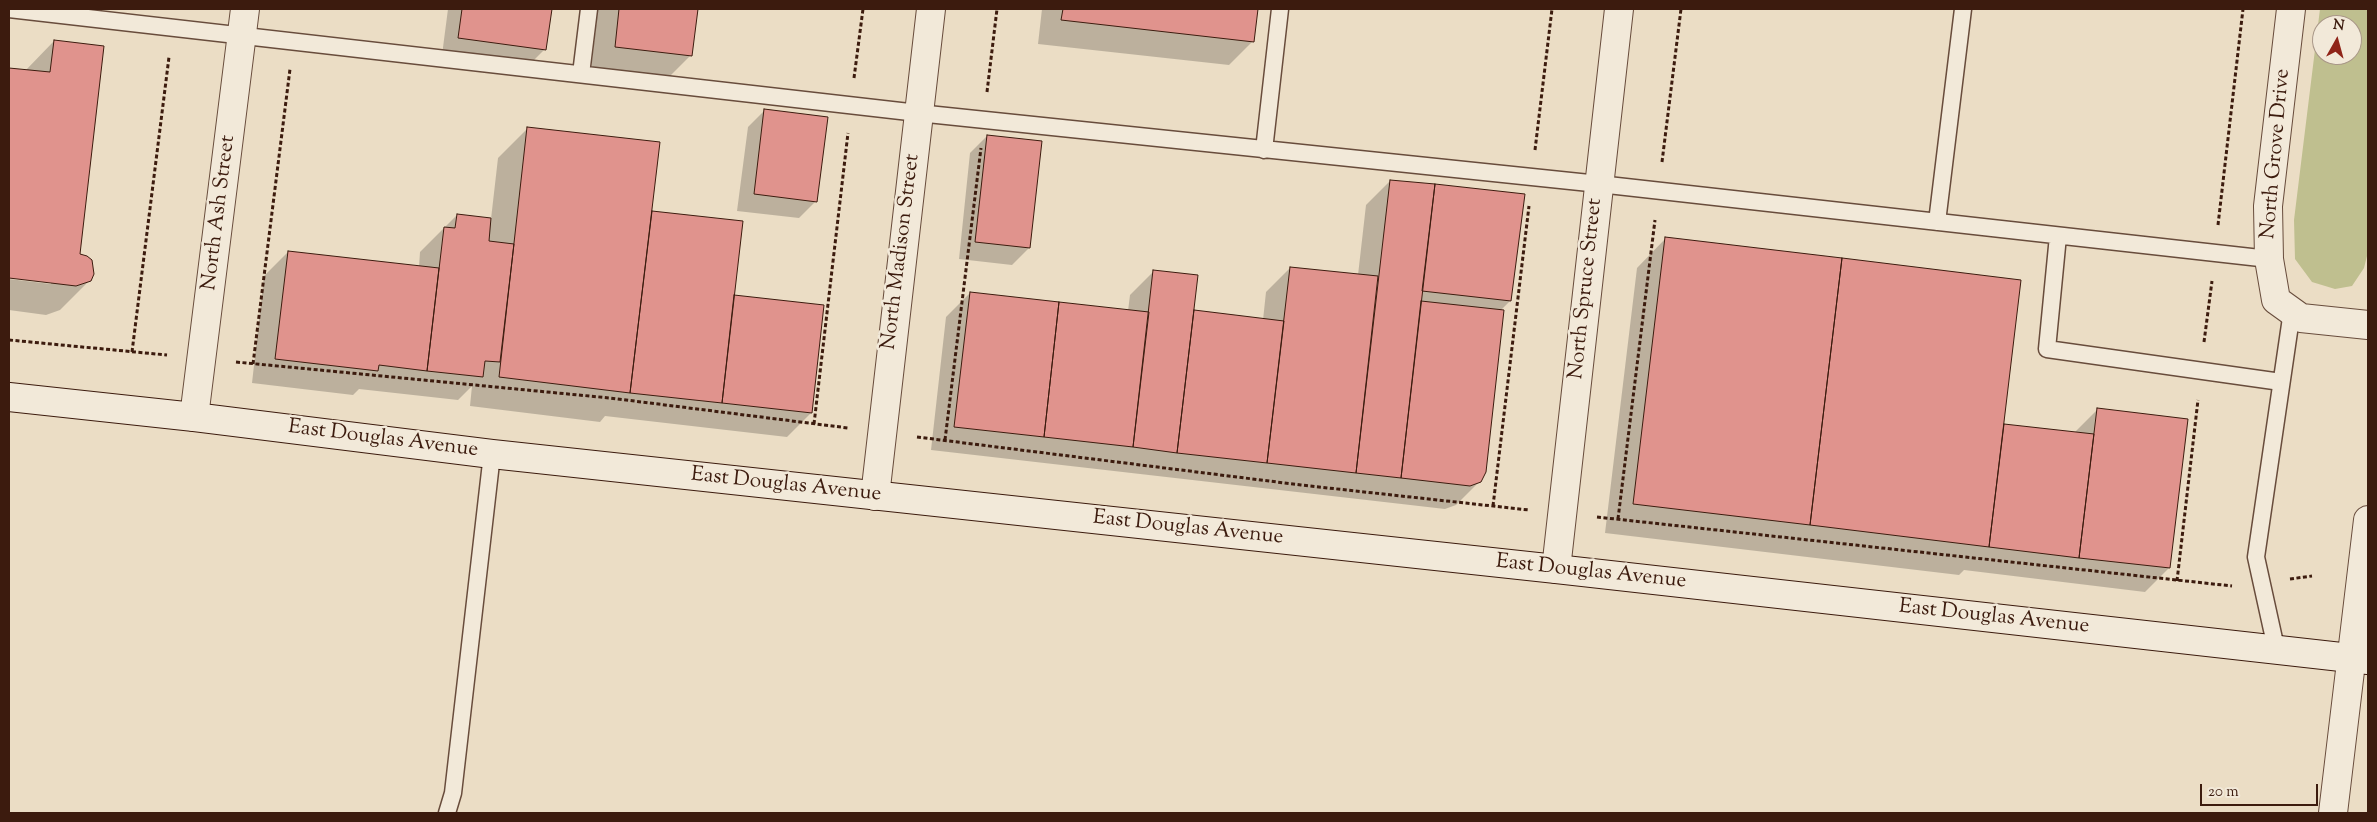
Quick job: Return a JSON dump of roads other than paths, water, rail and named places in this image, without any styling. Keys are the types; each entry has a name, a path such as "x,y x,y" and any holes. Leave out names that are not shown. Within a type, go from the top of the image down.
{"main road":[{"name":"North Ash Street","path":"194,417 245,9"},
{"name":"North Madison Street","path":"875,496 931,9"},
{"name":"North Spruce Street","path":"1556,569 1619,9"},
{"name":"North Grove Drive","path":"2284,305 2269,259 2268,206 2291,9"},
{"path":"2284,305 2301,318 2368,325"},
{"name":"East Douglas Avenue","path":"9,397 194,417 492,454 2276,648 2360,659"},
{"path":"2333,813 2360,659 2368,520"}],"lane":[{"path":"9,9 851,106 1599,184 2269,259"},
{"path":"581,74 589,9"},
{"path":"1264,150 1280,9"},
{"path":"1937,222 1963,9"},
{"path":"2058,236 2047,349 2281,382"},
{"path":"2276,648 2256,557 2281,382 2284,305"},
{"path":"447,813 453,793 492,454"}]}
